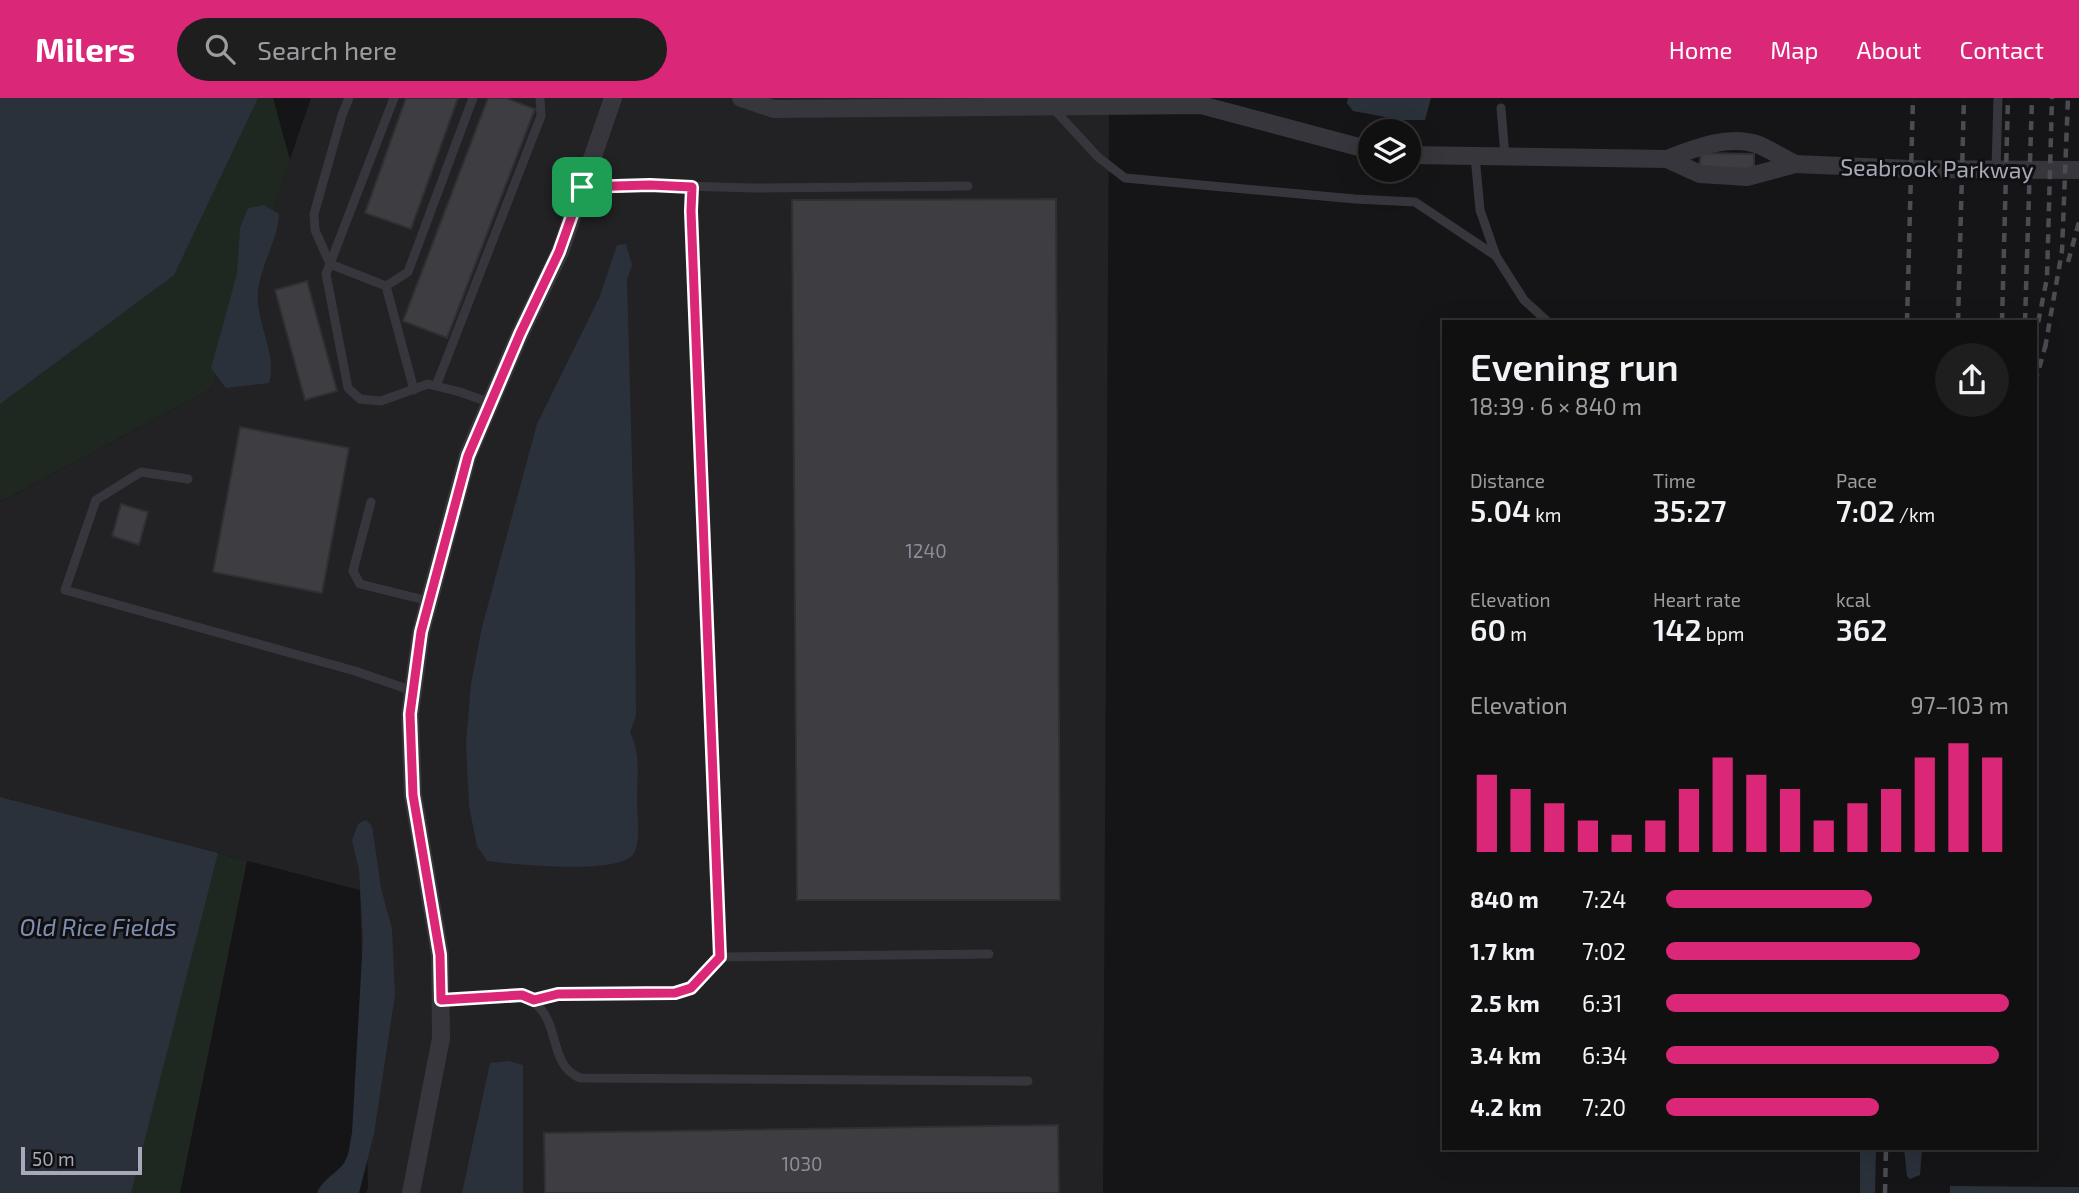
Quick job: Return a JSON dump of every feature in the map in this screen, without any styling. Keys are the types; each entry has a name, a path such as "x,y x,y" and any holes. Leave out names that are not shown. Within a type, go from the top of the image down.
{"street":[{"path":"411,1193 442,1038 440,955 413,795 410,714 421,632 468,456 520,334 559,252 612,98"},
{"path":"741,98 774,109 1201,105 1358,147"},
{"name":"Seabrook Parkway","path":"1667,159 1701,145 1731,142 1758,145 1795,164"},
{"name":"Seabrook Parkway","path":"1421,155 1667,159 1700,174 1747,177 1795,164 1865,168 2079,170"}],"lane":[{"path":"349,98 314,214 315,230 330,264 386,286"},
{"path":"394,98 326,274 348,388 360,399 381,401 428,384 491,403"},
{"path":"386,286 408,272 473,98"},
{"path":"436,386 541,116 540,98"},
{"path":"1996,169 1998,98"},
{"path":"1052,107 1098,157 1125,178 1415,202 1496,256"},
{"path":"1501,108 1505,156"},
{"path":"1475,156 1480,210 1496,256 1524,300 1546,320"},
{"path":"582,187 968,186"},
{"path":"534,1000 558,994 684,991 691,988 720,957 692,187"},
{"path":"386,286 414,390"},
{"path":"188,479 141,472 96,500 65,590 355,671 413,691"},
{"path":"371,502 354,572 356,579 360,583 429,601"},
{"path":"720,957 989,954"},
{"path":"441,1000 522,995 534,1000 543,1008 563,1065 571,1074 580,1078 1028,1081"}],"shaded area":[{"path":"0,98 273,98 290,160 211,389 0,502"},
{"path":"311,98 1109,98 1103,1193 366,1193 368,1187 360,890 0,797 0,502 211,389"},
{"name":"Old Rice Fields","path":"0,797 247,861 180,1193 0,1193"}],"water":[{"path":"0,98 258,98 174,275 0,404"},
{"path":"1348,98 1431,98 1425,120 1396,119 1353,111 1347,103"},
{"path":"264,205 279,214 258,292 259,313 270,353 269,383 226,388 211,368 237,274 240,228 248,208"},
{"path":"626,244 632,265 627,280 636,716 630,732 638,765 636,847 634,853 625,860 588,866 541,866 487,861 477,846 469,806 466,743 471,684 482,627 537,424 600,296 617,245"},
{"name":"Old Rice Fields","path":"0,797 218,853 131,1193 0,1193"},
{"path":"366,820 372,826 381,888 392,929 395,995 374,1134 359,1193 317,1193 344,1162 352,1133 363,939 359,870 352,840 358,824"},
{"path":"509,1061 523,1065 523,1193 462,1193 490,1063"},
{"path":"1860,1150 1876,1150 1875,1193 1860,1193"},
{"path":"1904,1150 1922,1150 1920,1175 1910,1179 1907,1176"},
{"path":"1950,1186 2079,1187 2079,1193 1950,1193"}],"building":[{"path":"406,98 458,98 411,229 365,213"},
{"path":"488,98 506,98 535,109 447,338 403,321"},
{"path":"1701,153 1754,154 1754,170 1699,168"},
{"path":"1056,199 1060,900 797,900 792,200"},
{"path":"307,281 337,391 305,400 275,290"},
{"path":"240,427 349,448 322,593 213,572"},
{"path":"121,504 148,512 139,545 112,536"},
{"path":"1058,1125 1059,1193 545,1193 544,1133"}],"railway":[{"path":"1907,320 1913,98"},
{"path":"1958,320 1964,98"},
{"path":"2002,320 2008,98"},
{"path":"2025,320 2032,98"},
{"path":"2037,328 2047,278 2052,98"},
{"path":"2045,348 2062,251 2068,98"},
{"path":"2068,262 2079,222"},
{"path":"2037,376 2047,340"},
{"path":"1885,1193 1886,1150"}],"route":[{"path":"582,187 692,187 720,957 691,988 675,993 558,994 534,1000 522,995 441,1000 440,955 413,795 410,714 421,632 468,456 520,334 559,252 582,187"}]}
